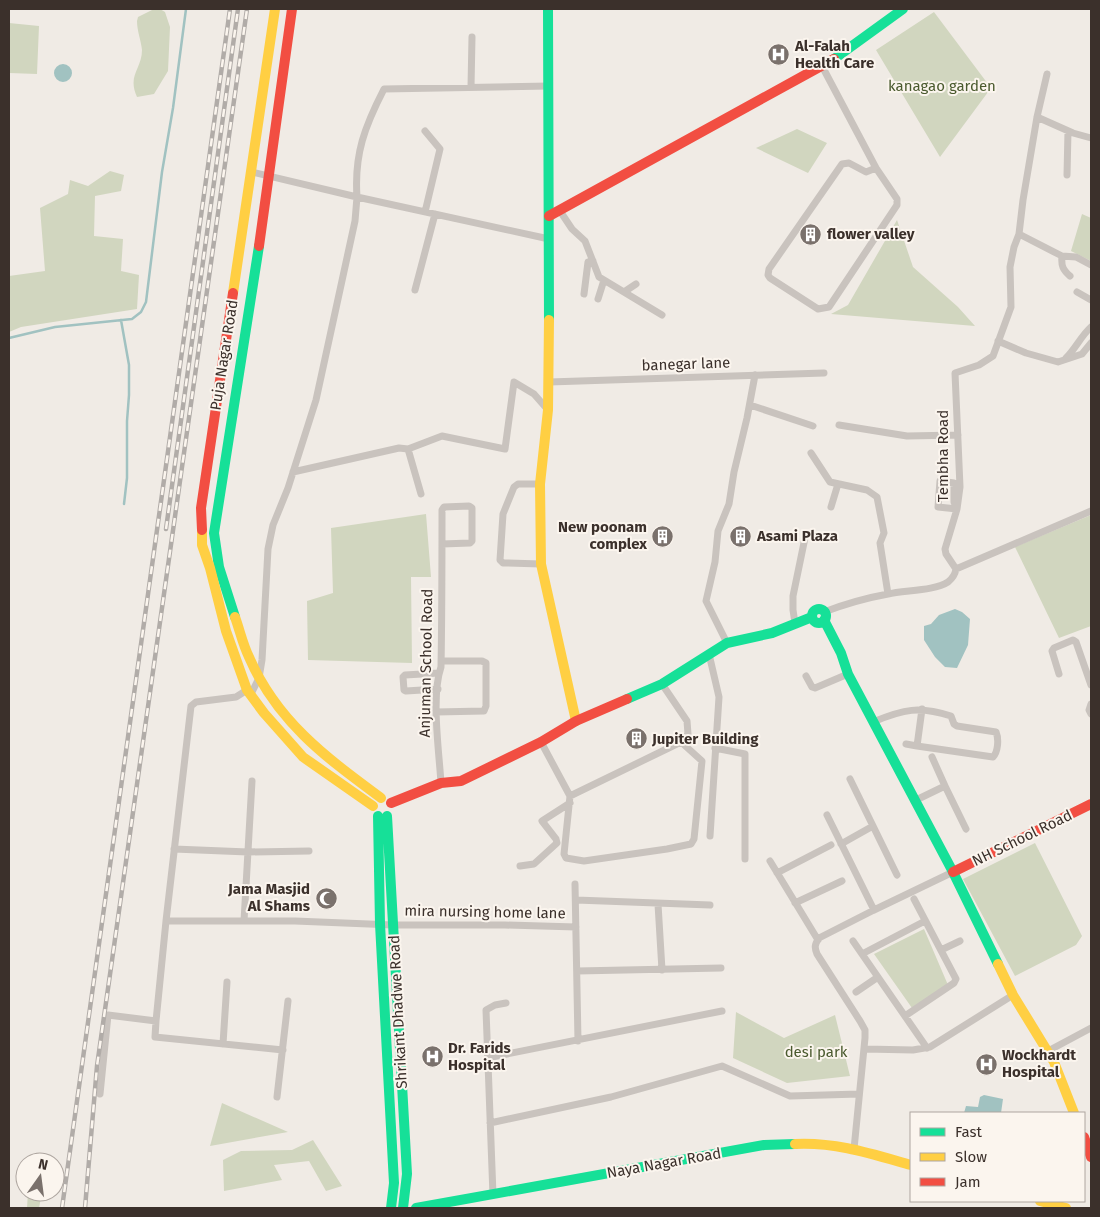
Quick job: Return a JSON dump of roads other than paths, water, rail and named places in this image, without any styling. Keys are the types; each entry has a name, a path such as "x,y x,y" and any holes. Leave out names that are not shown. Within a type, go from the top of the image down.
{"street":[{"name":"Puja Nagar Road","path":"275,9 201,515 202,544 226,631 249,692 264,713 303,757 373,806"},
{"name":"Puja Nagar Road","path":"292,9 269,177 214,532 220,567 248,656 259,678 304,737 381,798"},
{"path":"548,9 549,382 540,484 541,564 576,721"},
{"path":"549,216 839,57 903,9"},
{"path":"471,88 472,37"},
{"path":"822,66 876,168 897,199 897,206 829,307 818,309 770,278 768,275 769,269 842,164 850,163 866,172 876,168"},
{"path":"1047,74 1037,117 1019,234 1010,267 1011,307 998,341 1026,353 1058,362 1082,354 1091,343"},
{"path":"283,1050 155,1037 166,921 191,706 196,702 236,697 249,692 259,678 262,660 268,549 273,525 293,472 316,400 355,222 359,152 368,121 384,89 549,86"},
{"path":"1037,117 1068,131 1091,138"},
{"path":"425,131 440,150 425,212"},
{"path":"1067,174 1068,131"},
{"path":"252,172 549,239"},
{"path":"560,211 572,230 585,241 590,260 599,277 662,315"},
{"path":"415,290 435,214"},
{"path":"1019,234 1062,256 1076,256 1091,265"},
{"path":"1062,256 1063,270 1070,276"},
{"path":"584,294 590,260"},
{"path":"598,299 604,280"},
{"path":"624,292 636,284"},
{"path":"1077,292 1091,300"},
{"path":"1064,360 1074,350 1082,334 1091,327"},
{"name":"Tembha Road","path":"956,569 946,554 945,549 960,487 954,373 979,365 993,356 998,341"},
{"name":"banegar lane","path":"549,382 824,373"},
{"path":"727,643 706,601 715,562 718,531 729,504 755,375"},
{"path":"293,472 399,448 408,449 442,436 505,449 514,382 534,394 548,410"},
{"path":"750,404 813,426"},
{"path":"839,426 907,436 958,434"},
{"path":"408,449 421,494"},
{"path":"811,453 830,482 868,490 877,497 884,532 880,543 888,594"},
{"path":"540,484 518,484 514,487 503,514 500,560 503,563 541,564"},
{"path":"832,506 838,484"},
{"name":"Anjuman School Road","path":"441,783 436,712 441,661 442,510 444,507 468,506 472,508 472,541 470,543 442,544"},
{"path":"391,803 441,783 461,781 541,742 576,721 662,684 727,643 772,633 812,617 817,622 821,622 824,616 848,603 948,582 955,575 956,569 1091,511"},
{"path":"201,515 216,518"},
{"path":"795,623 792,610 793,596 806,533"},
{"path":"824,616 841,653 848,674 953,872 1013,995 1054,1062 1074,1112"},
{"path":"1059,674 1052,651 1054,648 1073,640 1076,642 1091,685"},
{"path":"710,654 719,697 710,836"},
{"path":"436,712 484,711 486,706 486,663 482,661 441,661"},
{"path":"438,689 406,692 404,690 403,677 405,675 439,673"},
{"path":"806,676 812,687 815,688 848,674"},
{"path":"520,866 534,864 557,843 542,821 570,800 681,742 688,734 686,722 662,684"},
{"path":"1091,704 1089,710 1091,714"},
{"path":"917,746 922,709"},
{"path":"873,722 904,711 930,710 951,716 957,726 996,732 998,738 996,755 993,757 906,744"},
{"path":"541,742 570,800 564,854 566,858 584,861 691,844 694,839 702,761 681,742"},
{"path":"715,748 745,754 745,858"},
{"path":"932,757 966,829"},
{"path":"850,779 897,875"},
{"path":"244,921 252,781"},
{"path":"914,801 945,786"},
{"path":"381,798 391,803 392,809 383,816 374,812 373,806 381,798"},
{"name":"NH School Road","path":"953,872 1091,804"},
{"name":"Shrikant Dhadwe Road","path":"383,816 380,924 394,1183 391,1208"},
{"name":"Shrikant Dhadwe Road","path":"383,816 393,925 407,1174 403,1208"},
{"path":"827,816 874,910"},
{"path":"841,844 873,826"},
{"path":"777,873 831,845"},
{"path":"174,848 248,852 309,851"},
{"path":"770,861 818,940"},
{"path":"854,1149 865,1050 864,1030 816,954 815,948 818,940 874,910 953,872"},
{"path":"795,903 842,881"},
{"path":"575,884 578,1041"},
{"path":"905,1016 955,981 955,976 914,899"},
{"path":"576,900 710,906"},
{"path":"658,904 662,970"},
{"name":"mira nursing home lane","path":"166,921 505,925 576,928"},
{"path":"862,954 925,921"},
{"path":"853,941 927,1048"},
{"path":"941,950 960,941"},
{"path":"577,971 721,968"},
{"path":"856,992 878,977"},
{"path":"224,1044 227,982"},
{"path":"865,1050 913,1050 927,1048 1013,995"},
{"path":"278,1097 288,1001"},
{"path":"493,1195 486,1010 496,1005 506,1004"},
{"path":"487,1058 722,1012"},
{"path":"100,1094 108,1016 156,1021"},
{"path":"1048,1051 1091,1028"},
{"path":"490,1123 611,1098 722,1066 790,1096 860,1094"},
{"path":"1085,1140 1091,1157"},
{"name":"Naya Nagar Road","path":"416,1208 764,1145 814,1143 854,1149 910,1165"},
{"path":"1044,1202 1066,1208"}],"water":[{"path":"63,64 71,69 72,73 67,81 63,82 55,77 54,73 59,65"},
{"path":"955,609 970,619 968,645 957,668 945,667 935,657 924,640 924,626 931,624 939,615"},
{"path":"984,1095 1003,1099 1001,1112 964,1112 966,1106 978,1107 980,1097"}],"waterway":[{"path":"9,338 55,327 132,319 141,312 146,302 162,172 173,108 186,9"},
{"path":"121,320 129,365 127,478 124,504"}],"railway":[{"path":"62,1208 230,9"},
{"path":"166,529 238,9"},
{"path":"85,1208 97,1066 247,9"}],"place":[{"name":"Al-Falah Health Care","path":"779,55"},
{"name":"flower valley","path":"811,234"},
{"name":"New poonam complex","path":"663,536"},
{"name":"Asami Plaza","path":"741,536"},
{"name":"Jupiter Building","path":"636,739"},
{"name":"Jama Masjid Al Shams","path":"326,898"},
{"name":"Dr. Farids Hospital","path":"432,1057"},
{"name":"Wockhardt Hospital","path":"986,1064"}],"park label":[{"name":"kanagao garden","path":"942,86"},
{"name":"desi park","path":"816,1052"}]}
